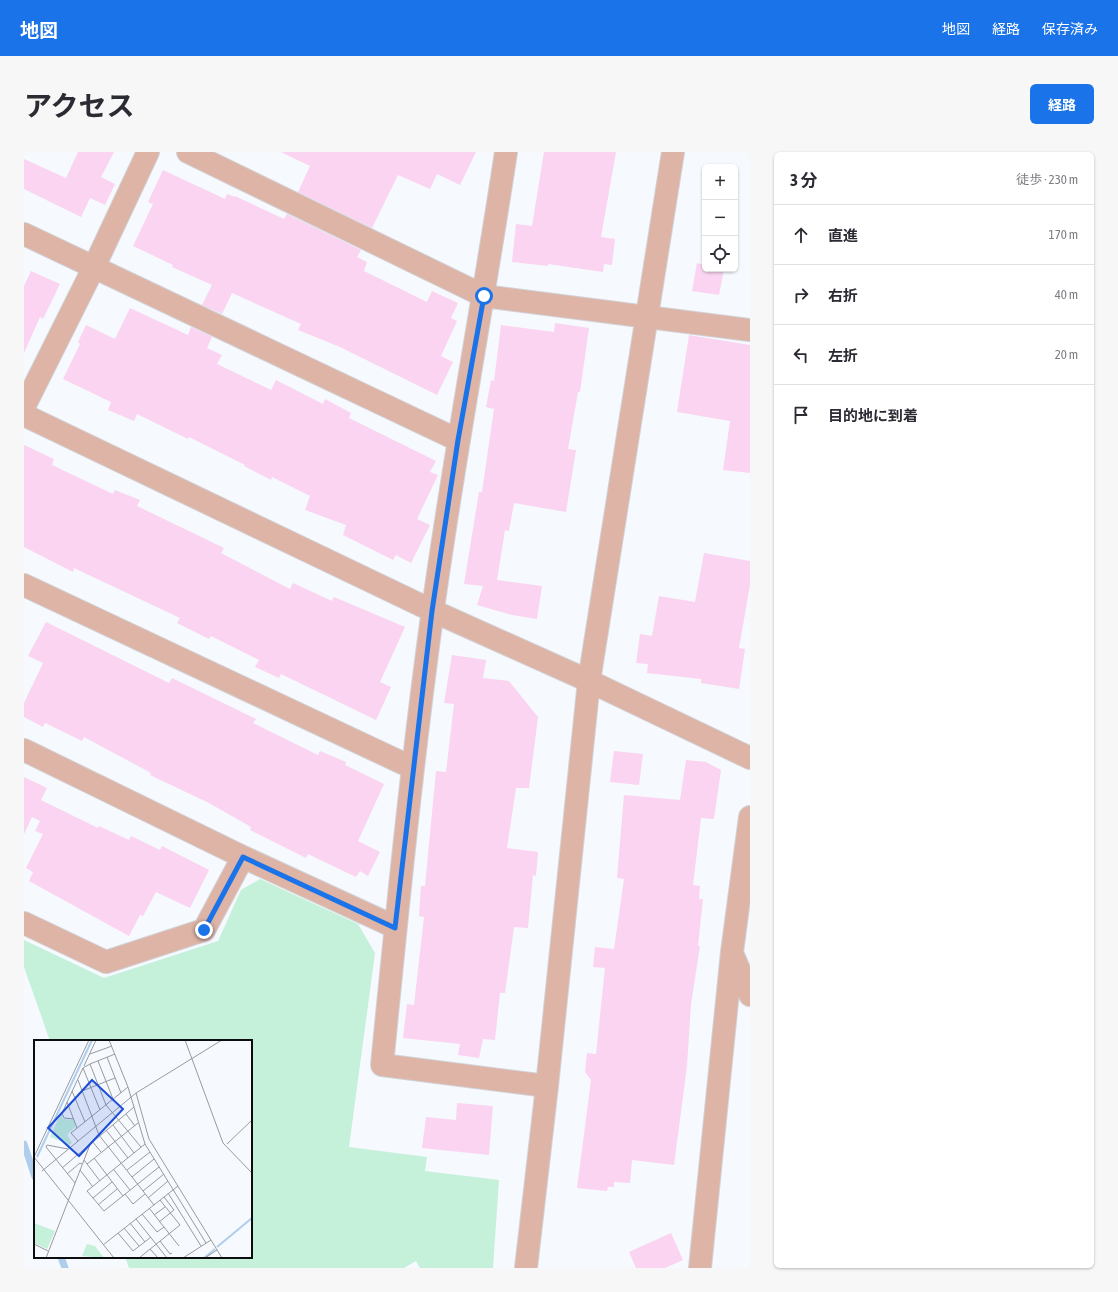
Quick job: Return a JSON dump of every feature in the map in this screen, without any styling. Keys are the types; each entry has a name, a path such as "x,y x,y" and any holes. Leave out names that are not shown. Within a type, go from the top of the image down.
{"street":[{"path":"24,407 94,267 148,152"},
{"path":"188,152 484,296 750,330"},
{"path":"506,152 484,296 458,440 432,611 395,928 382,1065 547,1086"},
{"path":"526,1268 590,681 673,152"},
{"path":"24,234 458,440"},
{"path":"24,415 432,611 590,681 750,758"},
{"path":"24,585 413,768"},
{"path":"24,750 243,857 395,928"},
{"path":"700,1268 732,952 744,917 750,817"},
{"path":"24,922 106,962 204,930 243,857"},
{"path":"732,952 750,994"}],"green space":[{"path":"260,879 358,924 375,953 349,1147 427,1157 425,1171 499,1180 493,1268 420,1268 416,1261 404,1268 129,1268 125,1258 252,1258 252,1040 50,1040 24,967 24,940 104,978 218,941 241,890"}],"building":[{"path":"78,152 114,152 101,177 115,184 105,205 90,198 81,217 24,189 24,159 66,178"},
{"path":"281,152 476,152 460,185 437,174 430,189 398,175 372,228 298,192 310,166"},
{"path":"544,152 616,152 601,237 615,239 612,265 604,264 603,272 548,264 548,266 512,262 516,224 532,226"},
{"path":"163,170 225,199 227,194 235,196 284,219 287,214 361,250 357,257 367,262 364,271 427,302 432,291 458,303 451,318 457,321 441,356 453,362 437,395 340,347 298,330 301,324 232,293 222,314 202,305 212,285 172,267 173,265 133,246 153,204 148,202"},
{"path":"697,263 702,264 702,272 723,272 719,295 692,291"},
{"path":"31,271 60,284 43,319 40,317 24,353 24,286"},
{"path":"130,308 188,335 191,327 212,337 207,348 222,355 217,364 271,390 276,380 323,404 325,399 351,413 349,418 436,461 430,472 438,475 417,519 430,525 411,563 396,555 393,560 343,535 346,525 305,510 310,496 272,477 271,480 244,466 245,465 189,437 188,439 137,414 134,421 108,410 111,402 63,379 80,344 78,342 86,325 115,339"},
{"path":"555,323 589,328 580,392 578,392 568,449 576,450 566,512 514,503 509,531 505,530 497,580 542,586 537,619 512,615 477,605 483,586 464,584 479,492 482,492 494,409 486,407 491,380 494,381 501,325 554,332"},
{"path":"689,335 750,345 750,473 723,470 730,421 677,412"},
{"path":"24,445 54,459 52,465 113,494 115,490 140,500 137,506 224,548 221,553 290,589 293,583 332,601 334,597 405,627 380,682 391,687 376,720 281,674 279,678 255,667 259,660 211,636 209,639 177,623 180,618 74,568 73,572 24,547"},
{"path":"704,553 750,561 750,585 739,648 745,649 739,689 701,683 701,679 647,673 648,664 636,663 640,634 652,636 659,596 695,602"},
{"path":"46,622 169,683 172,678 256,719 253,723 318,755 320,751 346,762 345,765 384,784 358,841 380,852 368,876 360,871 356,877 308,854 306,858 250,830 251,827 209,803 150,775 151,773 84,737 82,741 45,723 43,727 24,717 24,703 43,663 28,656"},
{"path":"452,655 486,660 483,678 509,681 538,717 529,788 516,788 507,848 538,852 536,876 533,875 528,928 514,927 505,993 500,993 495,1040 483,1039 479,1058 458,1055 460,1044 403,1038 407,1004 414,1005 424,917 419,916 421,886 425,886 436,771 446,772 454,704 444,703"},
{"path":"614,751 643,754 639,785 610,782"},
{"path":"686,760 706,762 721,770 714,819 701,818 693,885 700,886 699,899 703,899 698,946 700,946 691,1004 687,1066 674,1165 632,1160 630,1183 614,1182 614,1187 608,1187 607,1191 577,1188 591,1080 585,1072 587,1053 596,1054 605,968 593,967 595,947 614,949 624,879 617,878 624,795 680,800"},
{"path":"24,777 47,788 41,800 98,828 99,826 129,840 131,836 160,850 162,846 209,870 190,908 156,892 143,916 140,915 129,936 29,881 33,872 26,868 43,834 35,831 40,821 32,817 24,834"},
{"path":"457,1103 493,1106 489,1155 422,1148 426,1117 456,1120"},
{"path":"671,1233 683,1260 665,1268 636,1268 629,1252"}],"waterway":[{"path":"24,1144 34,1174"},
{"path":"61,1258 65,1268"}],"route":[{"path":"204,930 243,857 395,928 432,611 458,440 484,296"}]}
